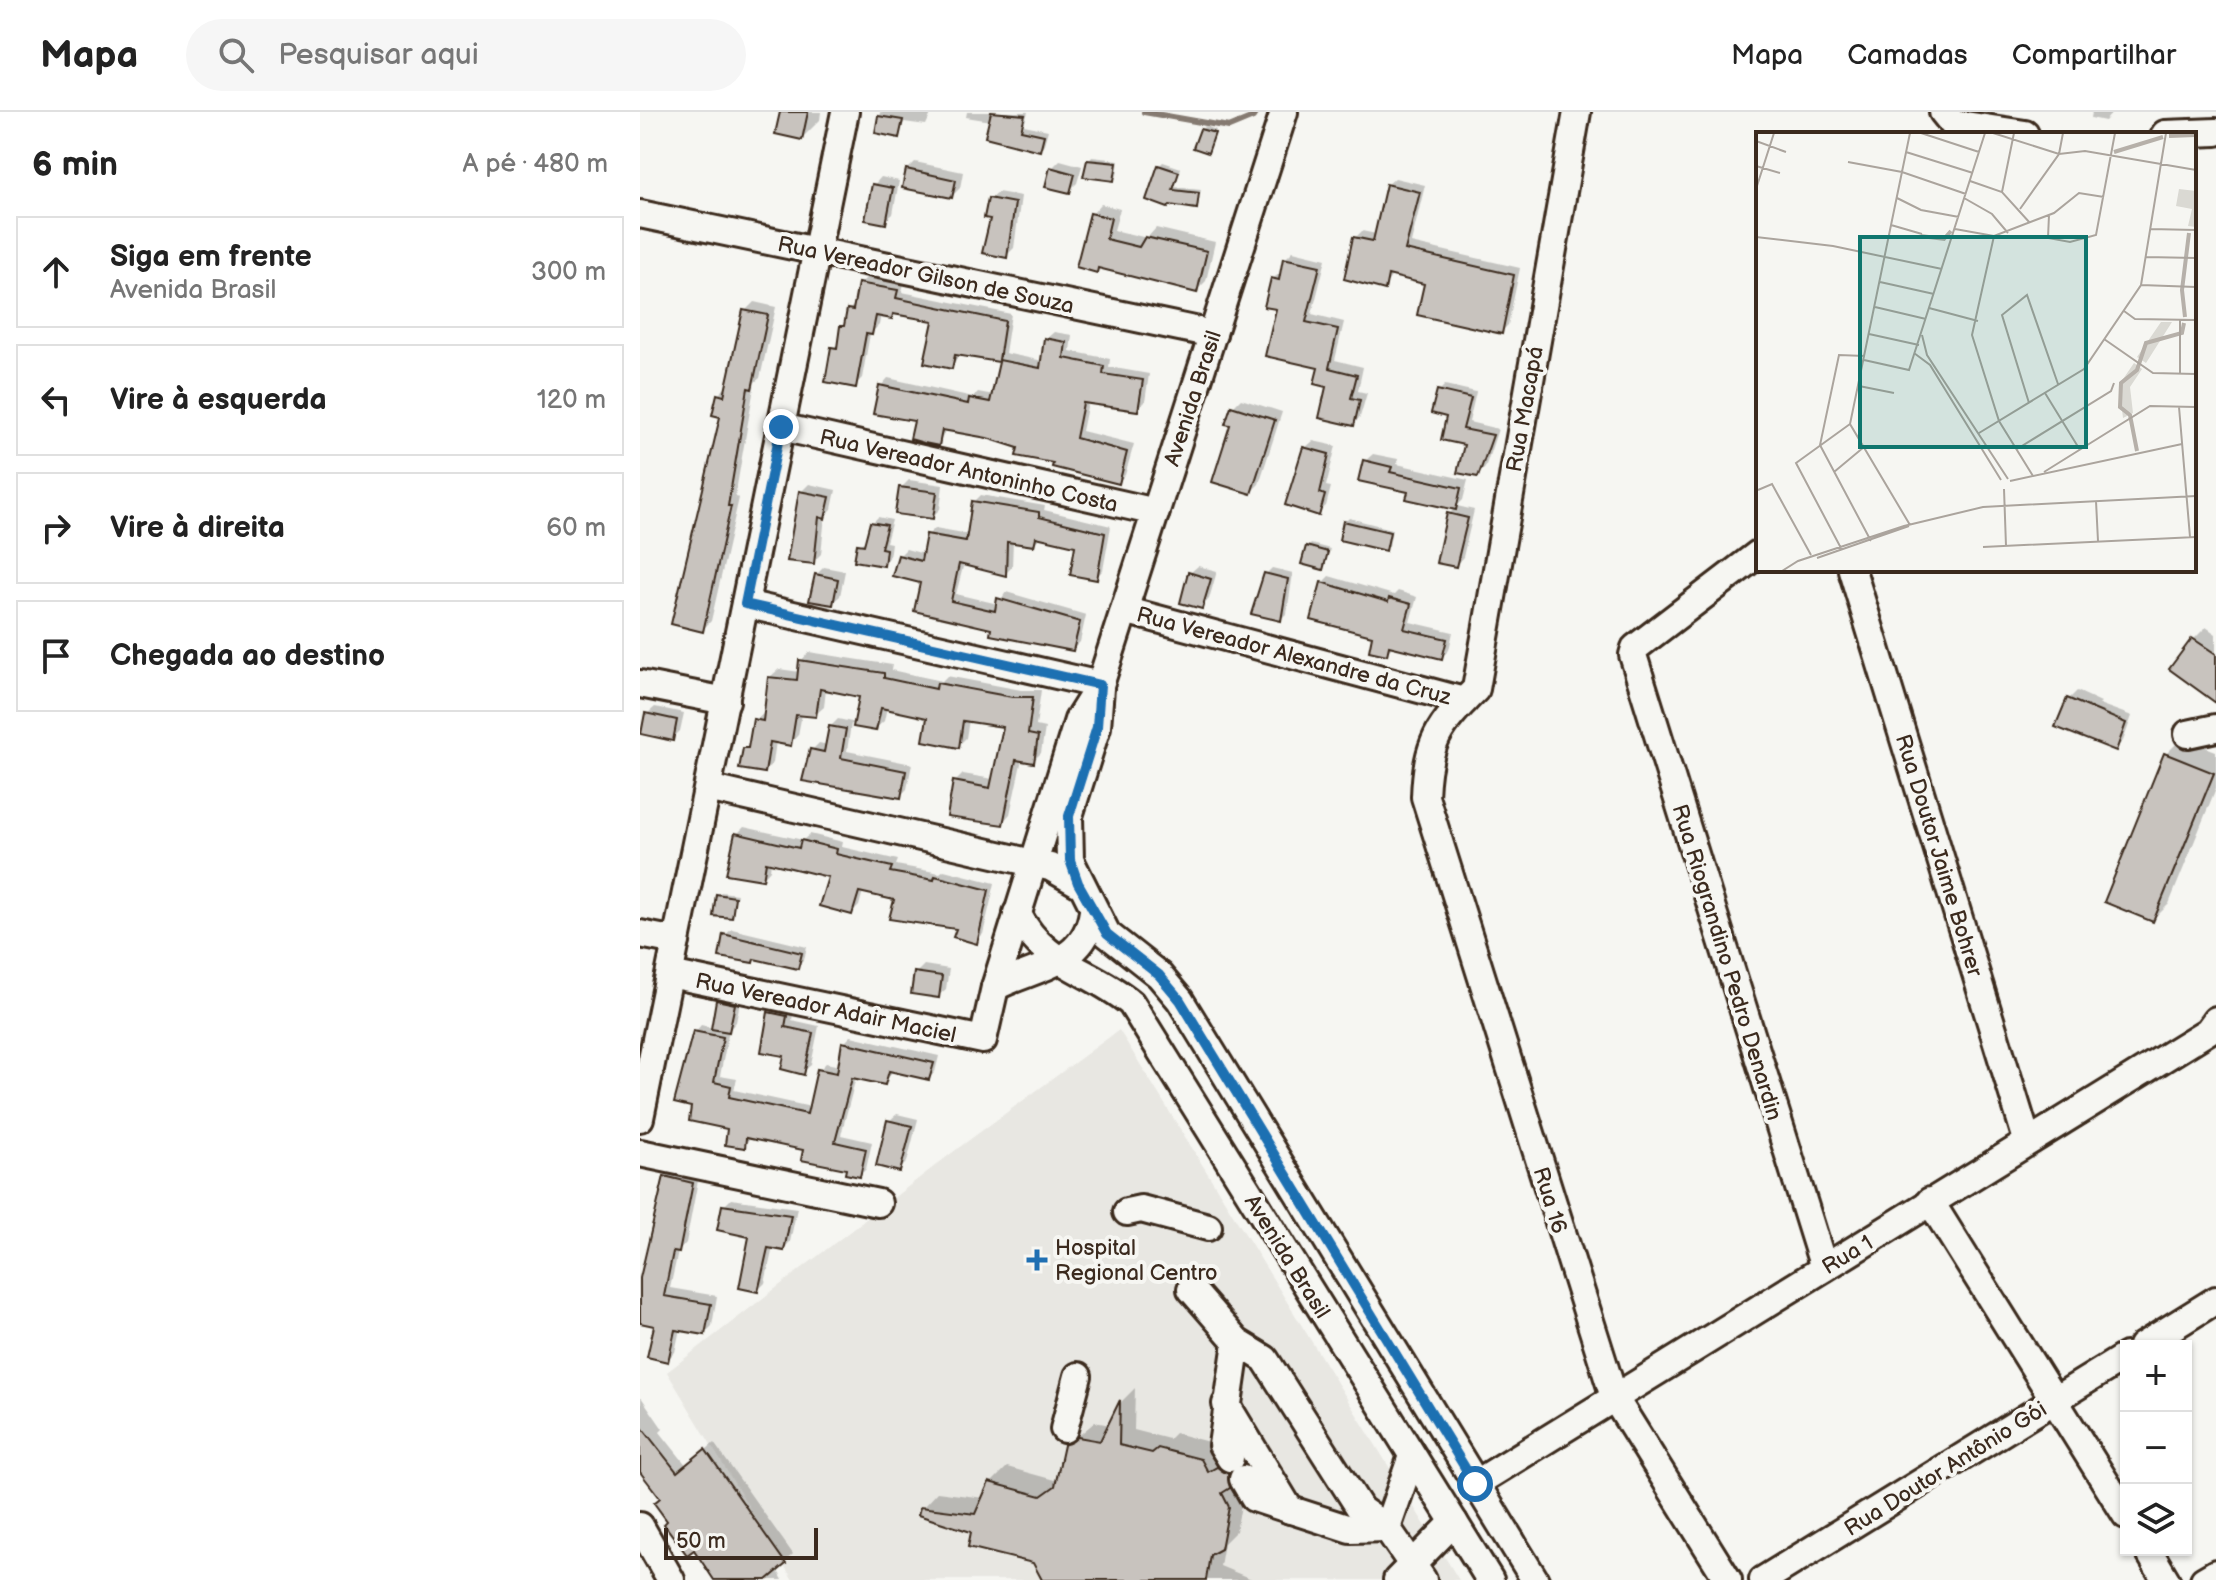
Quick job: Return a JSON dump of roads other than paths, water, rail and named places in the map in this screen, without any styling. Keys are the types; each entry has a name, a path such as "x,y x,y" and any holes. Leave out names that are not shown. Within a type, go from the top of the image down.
{"street":[{"path":"640,1118 845,112"},
{"name":"Avenida Brasil","path":"1284,112 1100,685 1097,727 1069,816 1070,860 1078,883 1107,934 1159,975 1180,1000 1535,1580"},
{"name":"Rua Macapá","path":"1425,797 1433,739 1453,710 1476,689 1577,112"},
{"path":"1943,112 1952,123 2012,132"},
{"path":"2196,133 2216,132"},
{"name":"Rua Vereador Gilson de Souza","path":"640,214 1213,334"},
{"name":"Rua Vereador Antoninho Costa","path":"781,427 1156,512"},
{"name":"Rua Riograndino Pedro Denardin","path":"1756,556 1635,648 1633,655 1824,1268"},
{"name":"Rua Doutor Jaime Bohrer","path":"1853,572 2027,1140"},
{"path":"745,604 1100,685"},
{"name":"Rua Vereador Alexandre da Cruz","path":"1124,610 1464,701"},
{"path":"640,684 726,701"},
{"name":"Avenida Brasil","path":"983,1040 995,987 1078,720 1100,685"},
{"path":"2188,734 2216,728"},
{"path":"708,788 1050,867 1078,883"},
{"name":"Rua 16","path":"1425,797 1614,1397 1728,1580"},
{"path":"995,987 1059,961 1084,943 1090,932 1093,911"},
{"name":"Avenida Brasil","path":"1017,913 1029,937 1059,961 1108,985 1131,1003 1490,1580"},
{"path":"640,934 676,941"},
{"name":"Rua Vereador Adair Maciel","path":"670,974 983,1040"},
{"name":"Rua 1","path":"1475,1484 2027,1140 2208,1031 2216,1020"},
{"path":"640,1153 878,1203"},
{"path":"1930,1201 2120,1505"},
{"path":"1127,1212 1141,1209 1208,1227"},
{"path":"1191,1289 1237,1342 1265,1359 1361,1510 1387,1528 1411,1574 1454,1522"},
{"path":"2152,1340 2216,1300"},
{"path":"1237,1342 1222,1445 1254,1498 1350,1529 1387,1528"},
{"name":"Rua Doutor Antônio Gói","path":"1763,1580 2120,1360"},
{"path":"1374,1394 1408,1374"},
{"path":"1064,1429 1078,1376"},
{"path":"1226,1404 1290,1510"},
{"path":"1387,1528 1412,1456"},
{"path":"640,1526 669,1579"},
{"path":"2152,1556 2166,1580"},
{"path":"2204,1580 2216,1573"}],"waterway":[{"path":"1144,112 1229,127 1253,117 1256,112"}],"place":[{"name":"Hospital Regional Centro","path":"1037,1260"}]}
